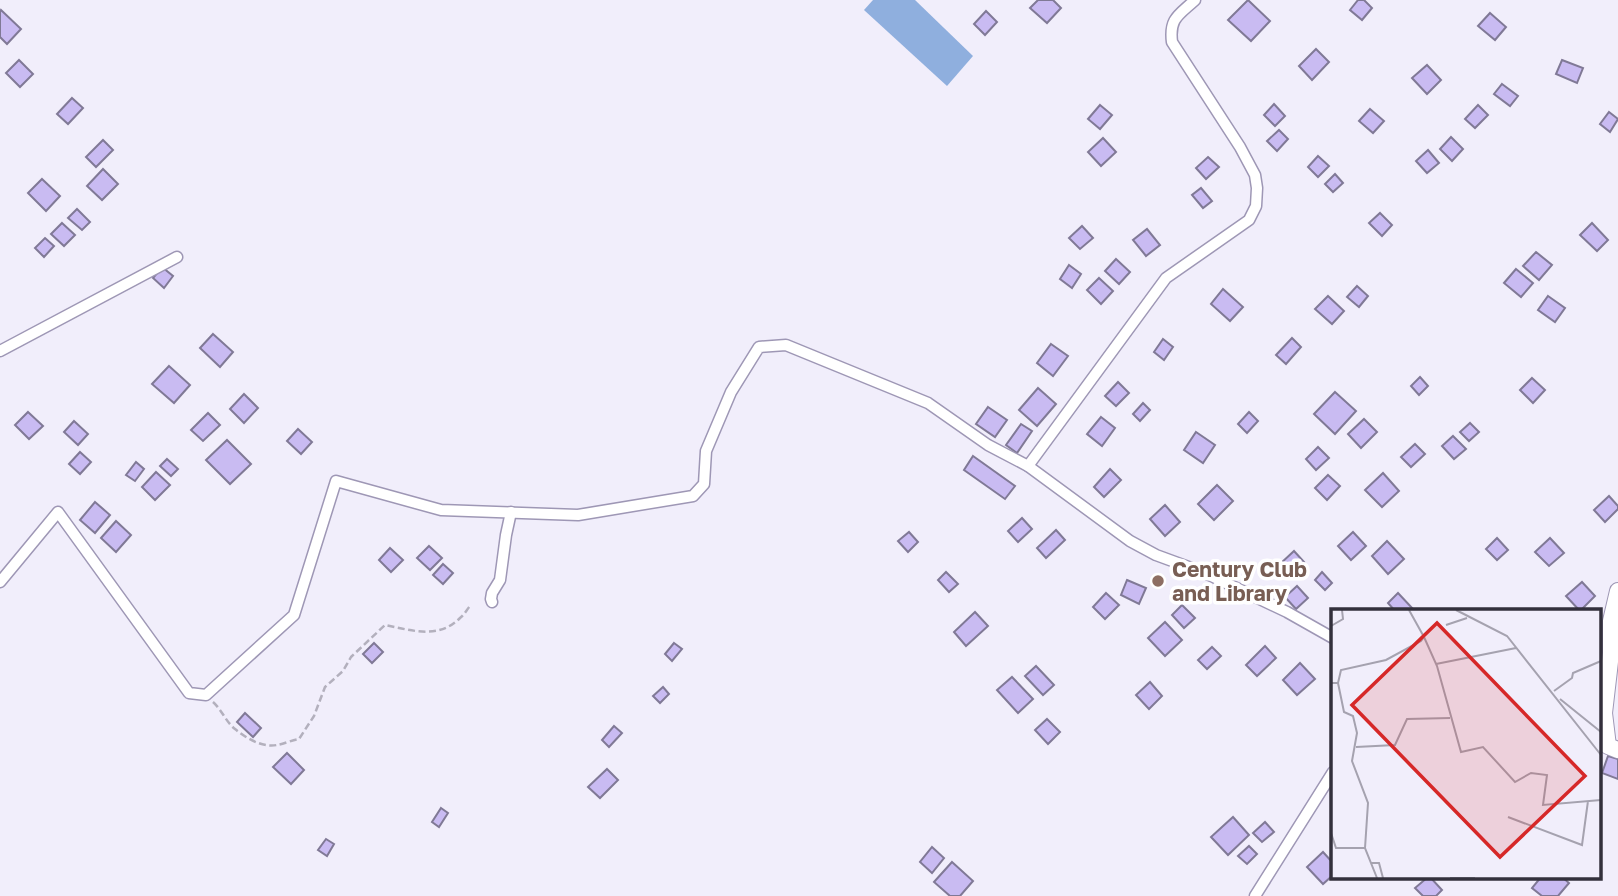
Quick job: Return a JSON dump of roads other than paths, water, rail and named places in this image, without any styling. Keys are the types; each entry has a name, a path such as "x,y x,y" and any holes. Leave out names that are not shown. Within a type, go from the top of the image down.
{"street":[{"path":"1028,466 1166,278 1249,220 1256,206 1255,175 1172,42 1172,24 1195,0"},
{"path":"0,351 177,257"},
{"path":"0,582 58,512 188,692 206,695 294,615 336,481 441,510 578,515 693,496 704,484 706,452 731,392 759,347 786,345 928,403 988,445 1028,466 1130,541 1156,555 1205,573 1331,637"},
{"path":"492,602 492,593 500,580 511,512"},
{"path":"1608,747 1604,713 1611,653 1611,621 1618,591"},
{"path":"1255,896 1331,775"}],"water":[{"path":"873,0 915,0 973,56 947,86 864,10"}],"place":[{"name":"Century Club and Library","path":"1158,581"}]}
